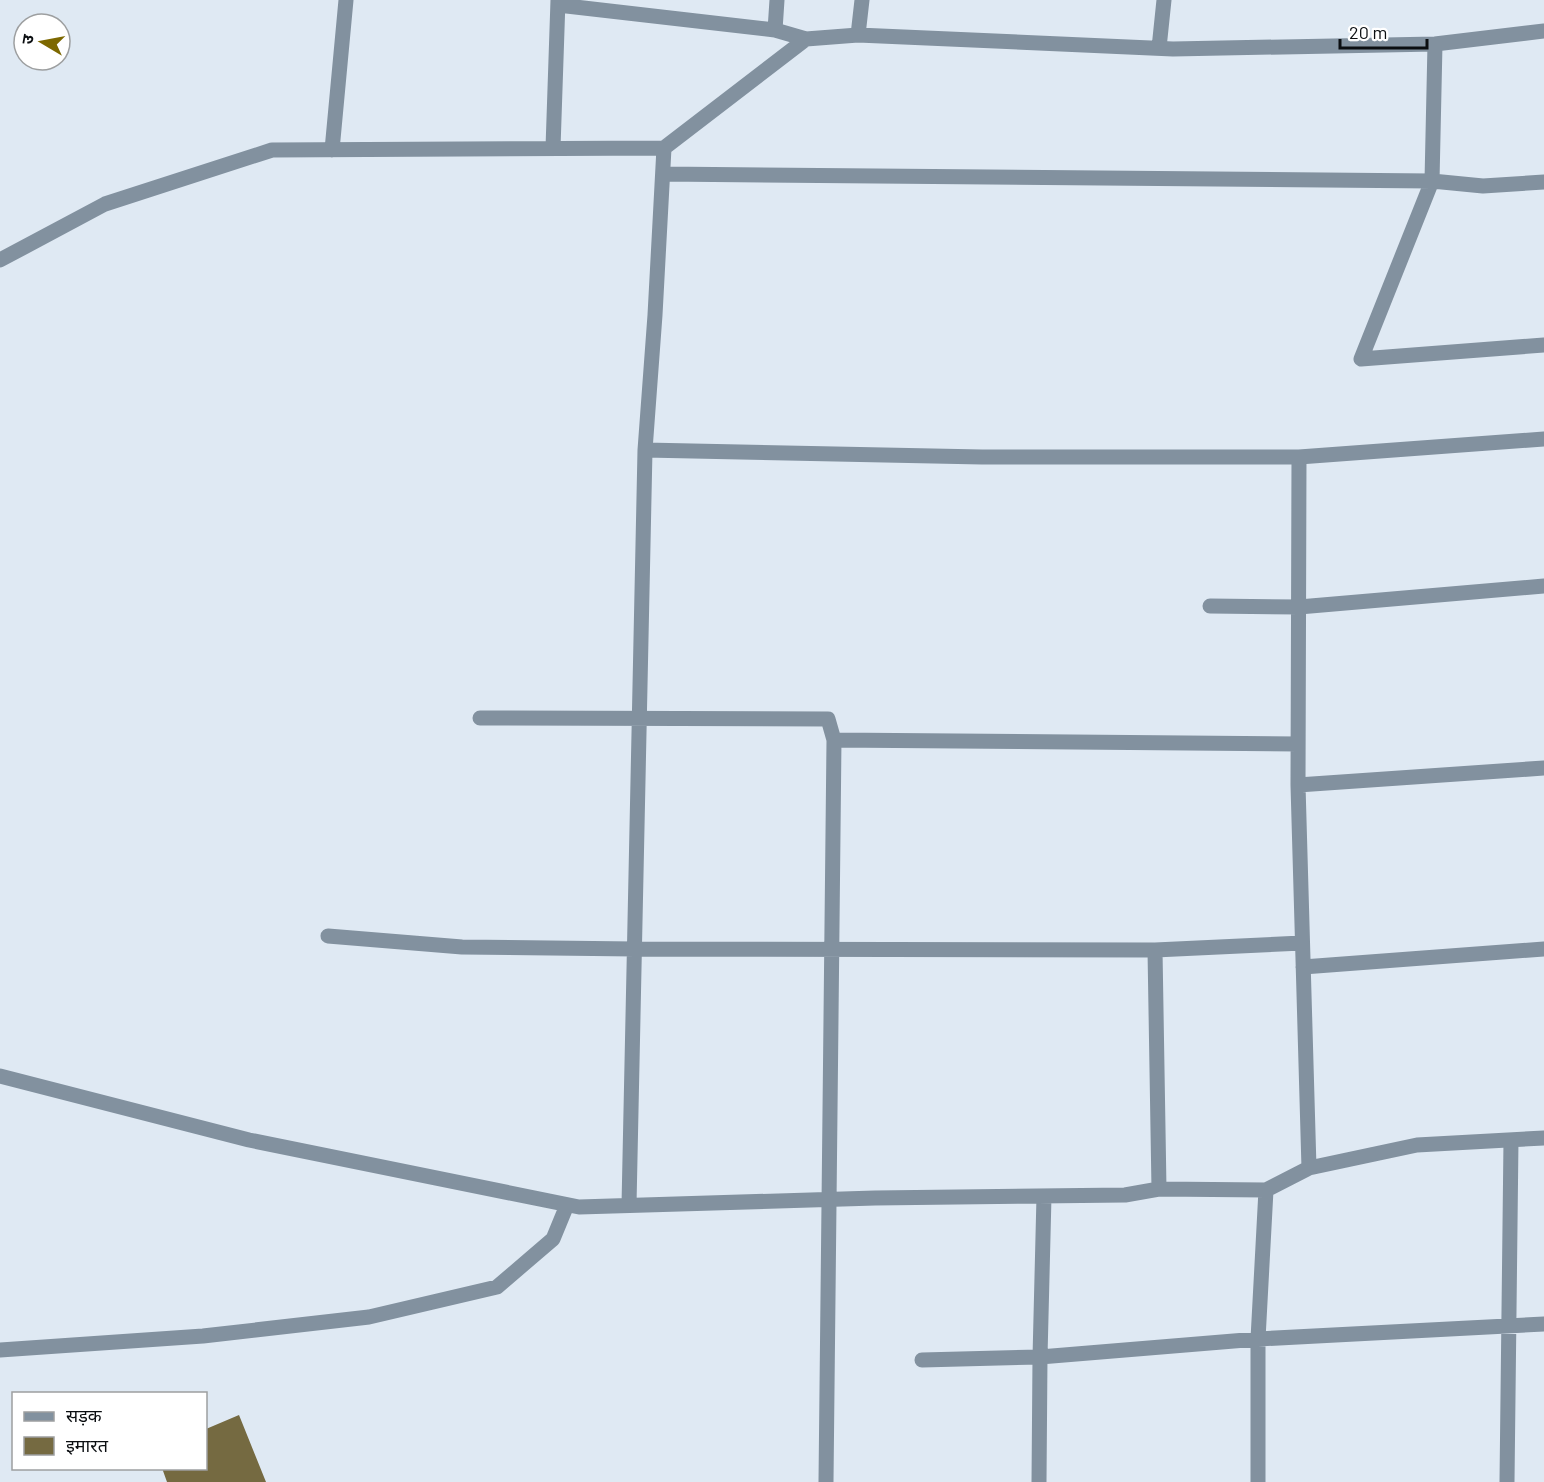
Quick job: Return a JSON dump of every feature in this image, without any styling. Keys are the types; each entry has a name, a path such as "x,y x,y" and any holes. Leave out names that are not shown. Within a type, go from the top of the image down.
{"street":[{"path":"332,150 346,0"},
{"path":"775,30 777,0"},
{"path":"858,35 862,0"},
{"path":"1159,48 1164,0"},
{"path":"553,148 558,2 775,30 806,39 858,35 1159,48 1435,44 1544,31"},
{"path":"0,260 105,204 272,150 664,147 806,39"},
{"path":"1435,44 1432,181 1361,359 1544,345"},
{"path":"629,1205 645,450 664,147"},
{"path":"663,174 1432,181 1484,186 1544,182"},
{"path":"645,450 981,457 1299,457 1544,439"},
{"path":"1299,457 1298,785 1309,1168"},
{"path":"1210,606 1299,607 1544,586"},
{"path":"480,718 828,719 834,740 826,1482"},
{"path":"834,740 1298,744"},
{"path":"1298,785 1544,768"},
{"path":"328,936 462,947 635,949 1155,950 1302,943"},
{"path":"1303,967 1544,949"},
{"path":"1155,950 1159,1189"},
{"path":"0,1076 249,1140 579,1207 1125,1195 1159,1189 1266,1190 1309,1168 1417,1145 1544,1138"},
{"path":"1507,1482 1511,1140"},
{"path":"1258,1482 1258,1339 1266,1190"},
{"path":"1039,1482 1044,1196"},
{"path":"0,1350 203,1336 369,1317 497,1287 553,1239 567,1206"},
{"path":"922,1360 1040,1358 1258,1339 1544,1324"}],"building":[{"path":"239,1415 266,1482 167,1482 163,1470 207,1470 207,1429"}]}
